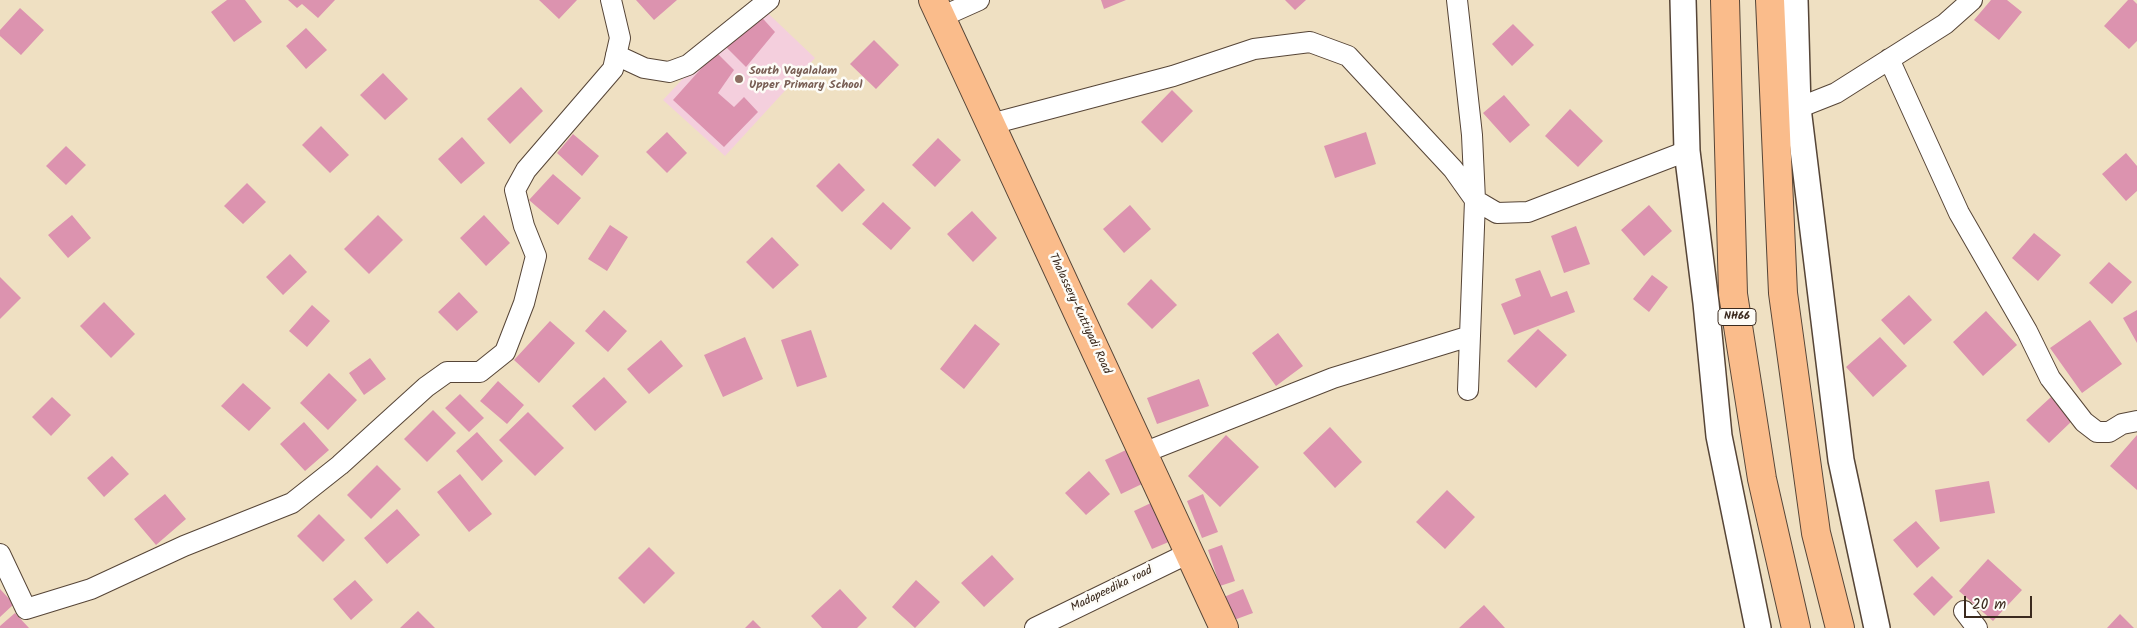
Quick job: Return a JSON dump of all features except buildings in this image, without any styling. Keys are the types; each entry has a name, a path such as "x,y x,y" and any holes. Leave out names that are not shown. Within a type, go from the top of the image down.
{"main road":[{"name":"NH66","path":"1724,0 1733,294 1762,479 1796,628"},
{"path":"1770,0 1783,292 1816,533 1840,628"},
{"name":"Thalassery-Kuttiyadi Road","path":"937,9 1224,628"}],"street":[{"path":"0,554 26,609 91,589 184,546 292,503 340,465 446,372 480,372 505,352 524,303 536,256 524,226 515,190 526,170 613,69 620,38 612,0"},
{"path":"616,55 644,68 669,72 688,65 769,0"},
{"path":"937,9 979,0"},
{"path":"1457,0 1472,135 1475,200 1468,390"},
{"path":"1683,0 1687,151 1706,303 1719,436 1758,628"},
{"path":"1795,0 1798,108 1841,460 1877,628"},
{"path":"1798,108 1836,93 1945,24 1972,0"},
{"path":"990,124 1173,76 1254,49 1310,42 1348,56 1453,169 1475,200 1497,213 1528,212 1687,151"},
{"path":"1889,60 1959,213 2027,331 2050,378 2084,422 2097,432 2109,432 2122,424 2137,421"},
{"path":"1143,453 1333,378 1470,336"},
{"name":"Madapeedika road","path":"1035,628 1189,553"},
{"path":"1964,611 1978,628"}],"shaded area":[{"name":"South Vayalalam Upper Primary School","path":"755,1 815,58 725,156 663,100"}],"place":[{"name":"South Vayalalam Upper Primary School","path":"739,79"}]}
